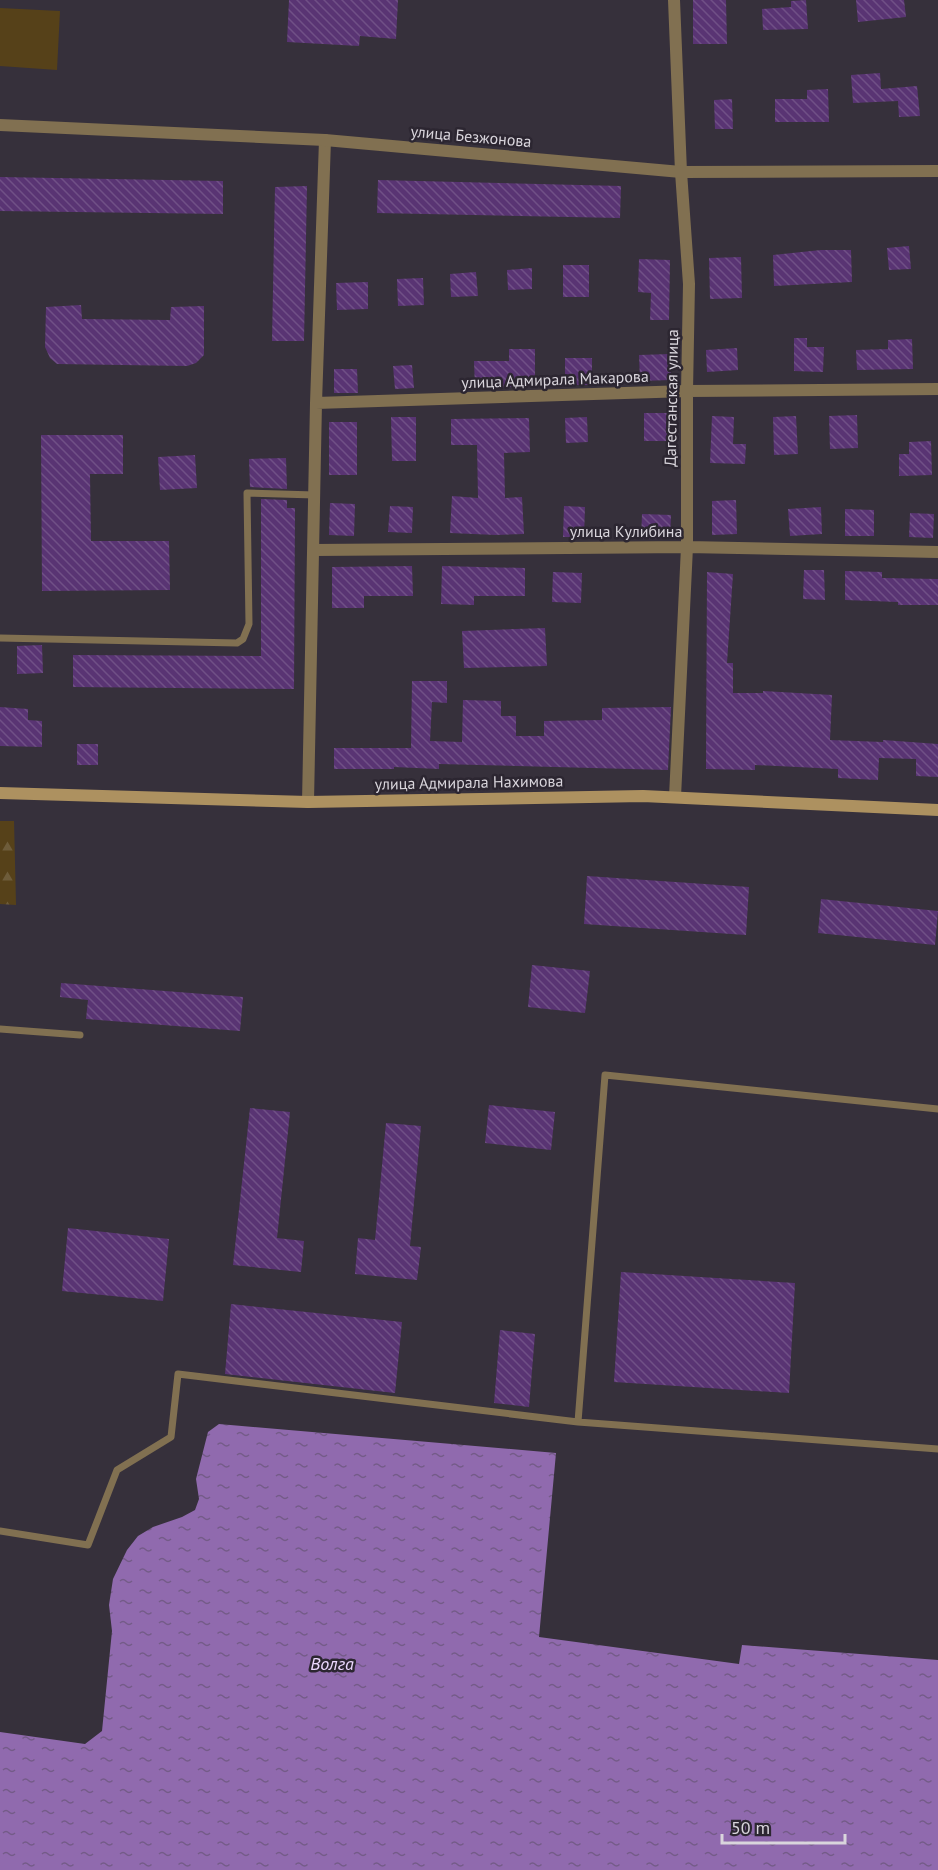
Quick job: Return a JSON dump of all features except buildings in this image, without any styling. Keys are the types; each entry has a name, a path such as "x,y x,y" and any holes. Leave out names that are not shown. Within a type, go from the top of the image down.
{"main road":[{"name":"улица Адмирала Нахимова","path":"0,794 308,801 643,796 938,810"}],"street":[{"name":"Дагестанская улица","path":"674,0 681,172 689,284 687,547 675,797"},
{"name":"улица Безжонова","path":"0,125 325,140 681,172 938,171"},
{"path":"308,801 316,403 325,140"},
{"name":"улица Адмирала Макарова","path":"316,403 687,391 938,389"},
{"name":"улица Кулибина","path":"314,550 687,547 938,552"}],"lane":[{"path":"0,638 237,643 243,639 249,624 247,493 315,495"},
{"path":"0,1029 80,1035"},
{"path":"578,1422 605,1075 938,1109"},
{"path":"0,1531 88,1545 117,1470 171,1437 178,1374 578,1422 938,1449"}],"green space":[{"path":"0,8 60,11 57,70 0,66"},
{"path":"0,821 14,821 16,905 0,904"}],"water":[{"name":"Волга","path":"219,1424 556,1453 539,1637 739,1664 742,1645 938,1660 938,1870 0,1870 0,1732 85,1744 102,1731 112,1631 109,1605 113,1579 127,1550 138,1536 153,1527 195,1510 199,1499 196,1479 208,1432"}]}
